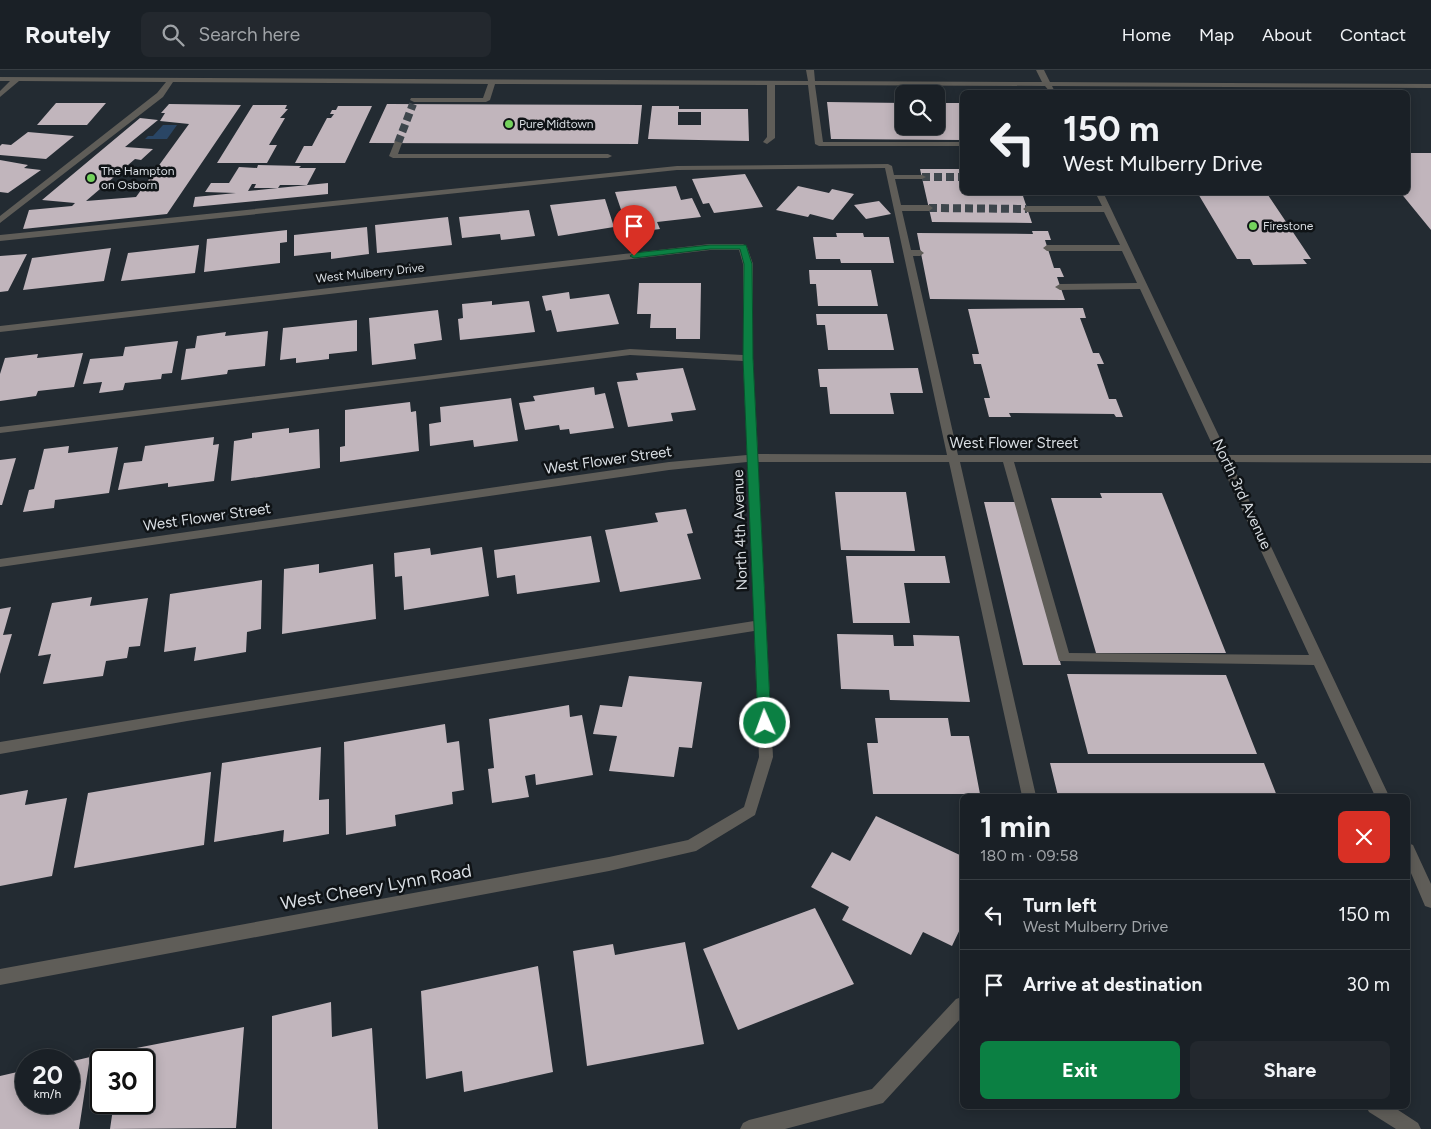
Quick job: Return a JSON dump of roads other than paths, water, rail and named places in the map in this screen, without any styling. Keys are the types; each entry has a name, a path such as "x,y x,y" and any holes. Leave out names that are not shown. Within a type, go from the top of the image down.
{"street":[{"path":"240,80 246,70"},
{"path":"810,70 819,144 960,144"},
{"path":"1040,70 1050,90"},
{"path":"596,82 598,71"},
{"path":"0,79 240,80 486,100 492,81"},
{"path":"0,95 17,79"},
{"path":"0,220 160,95 172,79"},
{"path":"417,93 492,81 1431,86"},
{"path":"767,142 771,138 771,83"},
{"path":"1118,84 1121,90"},
{"path":"398,143 393,156 608,156"},
{"path":"0,238 677,168 888,166 1029,794"},
{"path":"890,177 922,177"},
{"name":"North 3rd Avenue","path":"1100,195 1225,457 1381,794"},
{"path":"898,208 928,208"},
{"path":"1027,209 1107,209"},
{"name":"West Mulberry Drive","path":"0,329 710,247 743,247"},
{"name":"North 4th Avenue","path":"743,247 748,264 748,358 766,757 750,811"},
{"path":"1047,248 1126,248"},
{"path":"907,253 920,253"},
{"path":"912,273 924,273"},
{"path":"1060,287 1144,286"},
{"path":"0,430 630,352 748,358"},
{"name":"West Flower Street","path":"0,563 669,466 754,458 1225,457 1431,459"},
{"path":"1007,458 1064,658 1318,660"},
{"path":"0,748 187,716 761,625"},
{"name":"West Cheery Lynn Road","path":"0,977 618,862 691,846 750,811"},
{"path":"1410,854 1431,901"},
{"path":"749,1129 877,1097 960,1007"},
{"path":"1380,1109 1412,1129"}],"water":[{"path":"163,125 177,125 167,139 145,139 148,136 153,136"}],"tunnel":[{"path":"398,143 413,104"},
{"path":"922,177 960,177"},
{"path":"929,208 1027,209"}],"place":[{"name":"Pure Midtown","path":"509,124"},
{"name":"The Hampton on Osborn","path":"91,178"},
{"name":"Firestone","path":"1253,226"}]}
